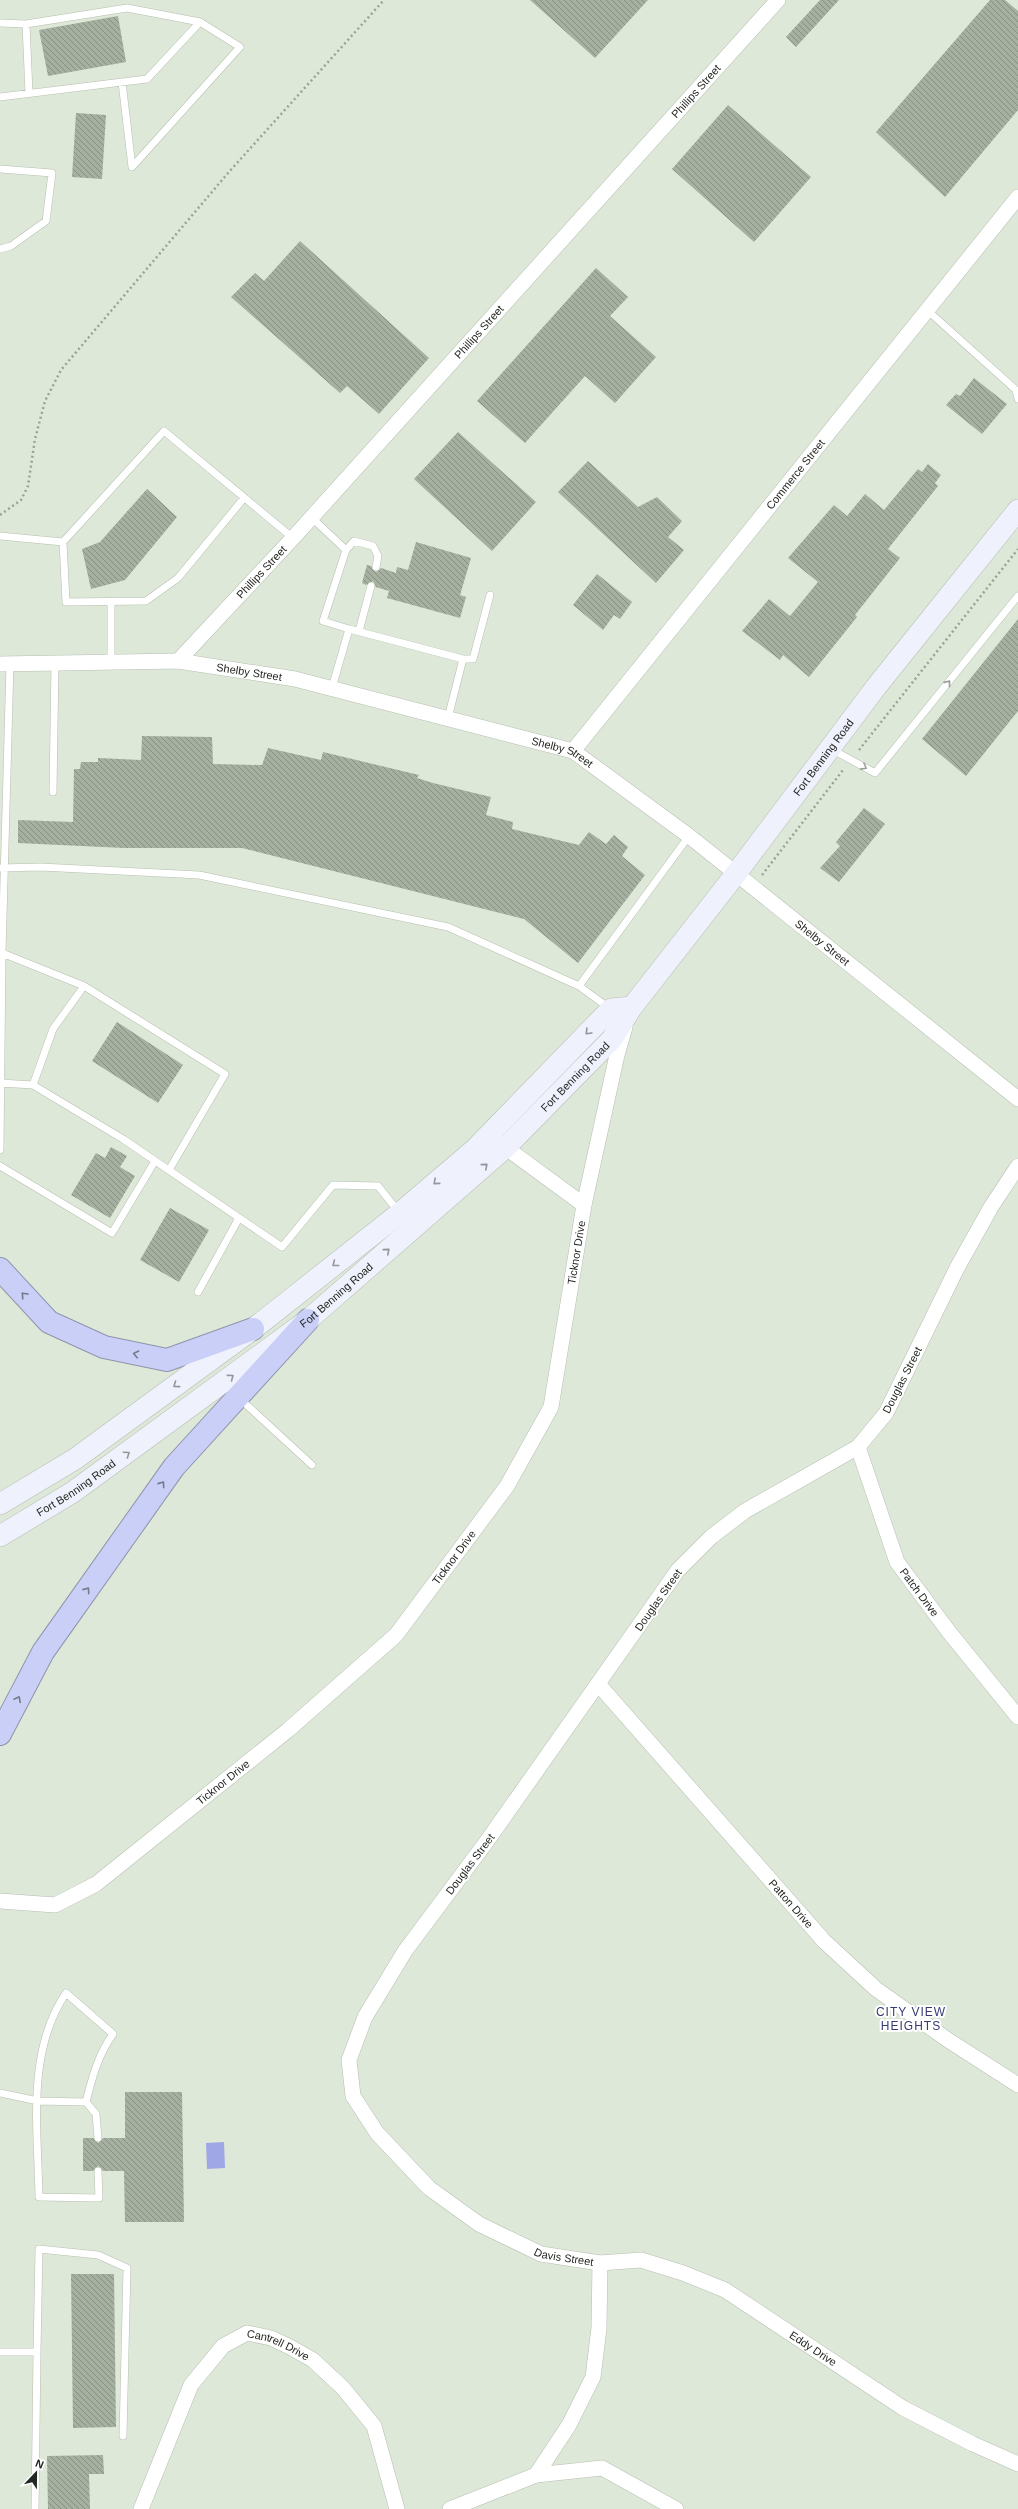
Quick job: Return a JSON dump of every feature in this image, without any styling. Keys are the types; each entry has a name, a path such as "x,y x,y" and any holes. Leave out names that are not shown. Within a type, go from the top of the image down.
{"highway":[{"path":"0,1269 49,1322 104,1347 167,1360 253,1329"},
{"path":"0,1734 42,1652 174,1467 308,1320"}],"street":[{"name":"Phillips Street","path":"178,661 293,538 778,0"},
{"name":"Commerce Street","path":"573,751 1018,197"},
{"name":"Fort Benning Road","path":"0,1536 80,1488 308,1320 505,1148 612,1040 632,1007 735,875 829,748 1018,510"},
{"name":"Shelby Street","path":"5,664 178,661 295,679 573,751 688,836 735,875 1018,1099"},
{"path":"610,1009 632,1007"},
{"name":"Ticknor Drive","path":"0,1901 55,1905 96,1884 288,1730 396,1635 507,1486 551,1407 584,1205 617,1055 632,1007"},
{"name":"Fort Benning Road","path":"0,1504 75,1459 253,1329 400,1213 489,1134 610,1009"},
{"path":"489,1134 505,1148 584,1205"},
{"name":"Douglas Street","path":"349,2060 365,2017 404,1951 599,1685 678,1570 711,1537 745,1512 858,1448 886,1413 957,1268 991,1207 1018,1166"},
{"name":"Patch Drive","path":"858,1448 897,1562 949,1632 1018,1718"},
{"name":"Patton Drive","path":"599,1685 824,1941 876,1989 948,2040 1018,2085"},
{"name":"Davis Street","path":"349,2060 353,2096 377,2133 429,2188 479,2224 541,2254 600,2263 599,2328 593,2377 569,2425 536,2476"},
{"name":"Eddy Drive","path":"600,2263 642,2260 683,2273 725,2290 903,2408 973,2444 1018,2464"},
{"name":"Cantrell Drive","path":"140,2509 153,2481 191,2385 222,2346 247,2333 271,2338 290,2346 313,2360 343,2388 374,2426 397,2509"},
{"path":"450,2509 536,2476 602,2468 676,2509"}],"lane":[{"path":"0,23 26,24 127,8 200,22 240,47 132,167 122,82"},
{"path":"0,97 147,79 200,22"},
{"path":"26,24 29,94"},
{"path":"0,169 52,173 46,221 11,246 0,249"},
{"path":"927,310 1016,390 1018,399"},
{"path":"244,498 178,578 146,601 66,602 63,542 164,431 293,538"},
{"path":"311,517 346,550"},
{"path":"0,536 63,542"},
{"path":"376,567 378,556 373,546 354,541 346,550 323,621 464,659 473,659 490,595"},
{"path":"359,631 371,586"},
{"path":"829,748 875,773 1018,596"},
{"path":"111,602 111,663"},
{"path":"332,688 349,629"},
{"path":"448,718 464,659"},
{"path":"53,792 55,663"},
{"path":"0,1150 5,664"},
{"path":"580,986 688,836"},
{"path":"2,868 41,867 206,877 448,927 580,986 610,1009"},
{"path":"2,953 84,986 225,1074 169,1170"},
{"path":"33,1085 53,1030 84,986"},
{"path":"1,1083 33,1085 123,1138 282,1247 333,1186 378,1186 400,1213"},
{"path":"0,1166 112,1233 155,1161"},
{"path":"198,1292 239,1218"},
{"path":"238,1397 312,1465"},
{"path":"86,2102 96,2066 104,2047 113,2034 66,1994 54,2011 46,2035 38,2070 39,2197 99,2198 98,2171"},
{"path":"0,2093 38,2101 86,2102 96,2114 98,2138"},
{"path":"35,2509 39,2249 98,2255 127,2268 123,2436"},
{"path":"0,2352 38,2352"}],"path":[{"path":"0,515 21,500 28,486 35,439 45,401 61,370 228,173 384,0"},
{"path":"755,890 763,873 1018,549"}],"water":[{"path":"224,2142 225,2168 207,2169 206,2143"}],"building":[{"path":"530,0 648,0 595,58"},
{"path":"820,0 839,0 796,47 786,37"},
{"path":"990,0 1005,0 1018,11 1018,110 945,197 876,132"},
{"path":"118,16 126,62 48,76 39,30"},
{"path":"728,105 811,177 754,242 672,169"},
{"path":"76,113 106,115 102,179 72,177"},
{"path":"300,241 429,358 379,414 347,386 340,393 231,297 255,273 264,281"},
{"path":"596,268 628,297 610,316 656,357 615,403 585,376 525,443 477,401"},
{"path":"974,378 1007,404 982,434 946,405 956,394 960,396"},
{"path":"458,432 536,502 492,551 414,479"},
{"path":"588,461 638,507 657,497 682,521 668,537 684,550 656,583 558,492"},
{"path":"928,464 941,475 935,483 938,486 888,549 900,558 855,615 857,617 809,677 783,655 780,660 742,631 769,599 790,616 818,582 788,558 834,505 847,516 865,494 884,510 918,469 922,472"},
{"path":"147,489 177,517 125,580 91,589 82,549 100,542"},
{"path":"416,542 471,558 460,595 466,597 460,618 387,598 389,591 376,587 373,581 366,585 362,583 367,565 371,566 376,572 381,568 396,573 397,567 408,570"},
{"path":"597,574 632,602 620,619 614,615 603,630 573,605"},
{"path":"1018,619 1018,711 966,776 922,739"},
{"path":"142,736 212,737 213,764 262,765 268,748 321,760 323,752 419,775 417,778 491,797 486,815 513,822 512,829 579,845 589,832 606,844 614,835 628,847 622,856 645,875 578,963 524,919 242,848 124,848 18,843 18,820 73,822 74,769 80,769 81,762 98,762 98,758 141,760"},
{"path":"864,808 885,824 839,882 820,868 840,846 836,842"},
{"path":"117,1022 183,1065 158,1103 92,1061"},
{"path":"111,1147 127,1156 120,1167 135,1176 110,1218 71,1195 96,1153 105,1158"},
{"path":"170,1208 209,1230 179,1282 140,1260"},
{"path":"125,2092 182,2092 184,2222 125,2222 124,2171 103,2171 98,2166 93,2171 83,2171 83,2138 93,2138 98,2143 103,2138 125,2138"},
{"path":"71,2274 114,2274 116,2427 73,2428"},
{"path":"103,2455 104,2474 89,2474 90,2509 48,2509 47,2456"}],"district":[{"name":"CITY VIEW HEIGHTS","path":"911,2019"}]}
